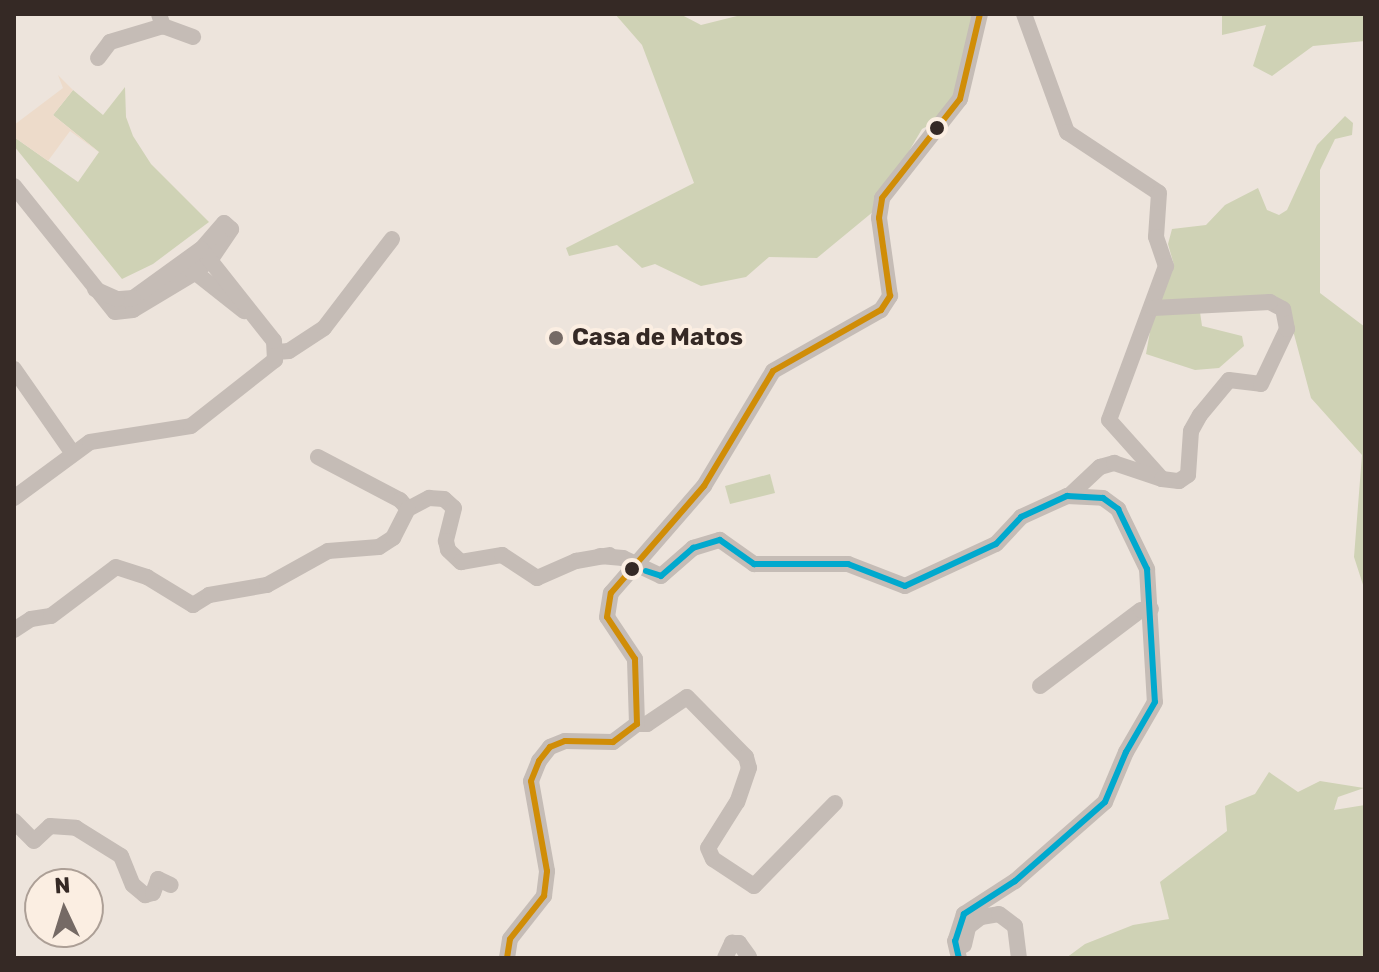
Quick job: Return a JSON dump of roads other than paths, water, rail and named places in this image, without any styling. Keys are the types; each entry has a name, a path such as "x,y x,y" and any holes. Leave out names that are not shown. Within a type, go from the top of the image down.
{"street":[{"path":"507,958 510,939 544,896 547,871 531,781 539,761 550,747 565,741 613,742 630,734 637,724 635,659 605,606 636,563 704,486 773,371 881,310 890,296 879,218 882,198 960,99 980,14"},
{"path":"1024,14 1067,132 1159,193 1156,237 1166,266 1109,420 1162,479"},
{"path":"98,58 110,42 161,20 193,37"},
{"path":"14,186 19,202 109,309 122,314 206,254 258,321 277,352 272,367 191,426 101,437 72,452 14,496"},
{"path":"277,352 294,349 324,328 392,239"},
{"path":"188,268 258,321"},
{"path":"600,556 636,563 661,576 693,548 720,540 754,564 848,564 905,586 996,544 1021,517 1067,496 1100,467 1114,463 1162,479 1179,481 1188,475 1191,431 1200,415 1229,380 1261,384 1287,329 1283,309 1270,302 1153,308"},
{"path":"14,369 19,389 72,452"},
{"path":"318,457 400,500 408,509"},
{"path":"960,958 955,941 964,914 1015,881 1105,802 1126,752 1155,702 1147,569 1118,509 1103,498 1067,496"},
{"path":"14,630 31,619 51,616 116,567 147,577 193,605 209,595 267,585 328,551 379,547 393,538 408,509 429,498 444,499 454,508 446,541 448,550 461,562 502,555 537,578 600,556 648,549"},
{"path":"1040,686 1141,610 1151,609"},
{"path":"637,724 647,724 687,697 746,757 749,768 737,802 708,848 713,859 754,886 835,803"},
{"path":"14,821 34,841 50,826 76,828 121,856 133,885 145,895 153,893 158,879 171,885"},
{"path":"960,958 968,927 981,917 999,914 1015,926 1019,958"},
{"path":"725,958 732,943 739,943 749,957"}],"place":[{"name":"Casa de Matos","path":"556,338"}]}
